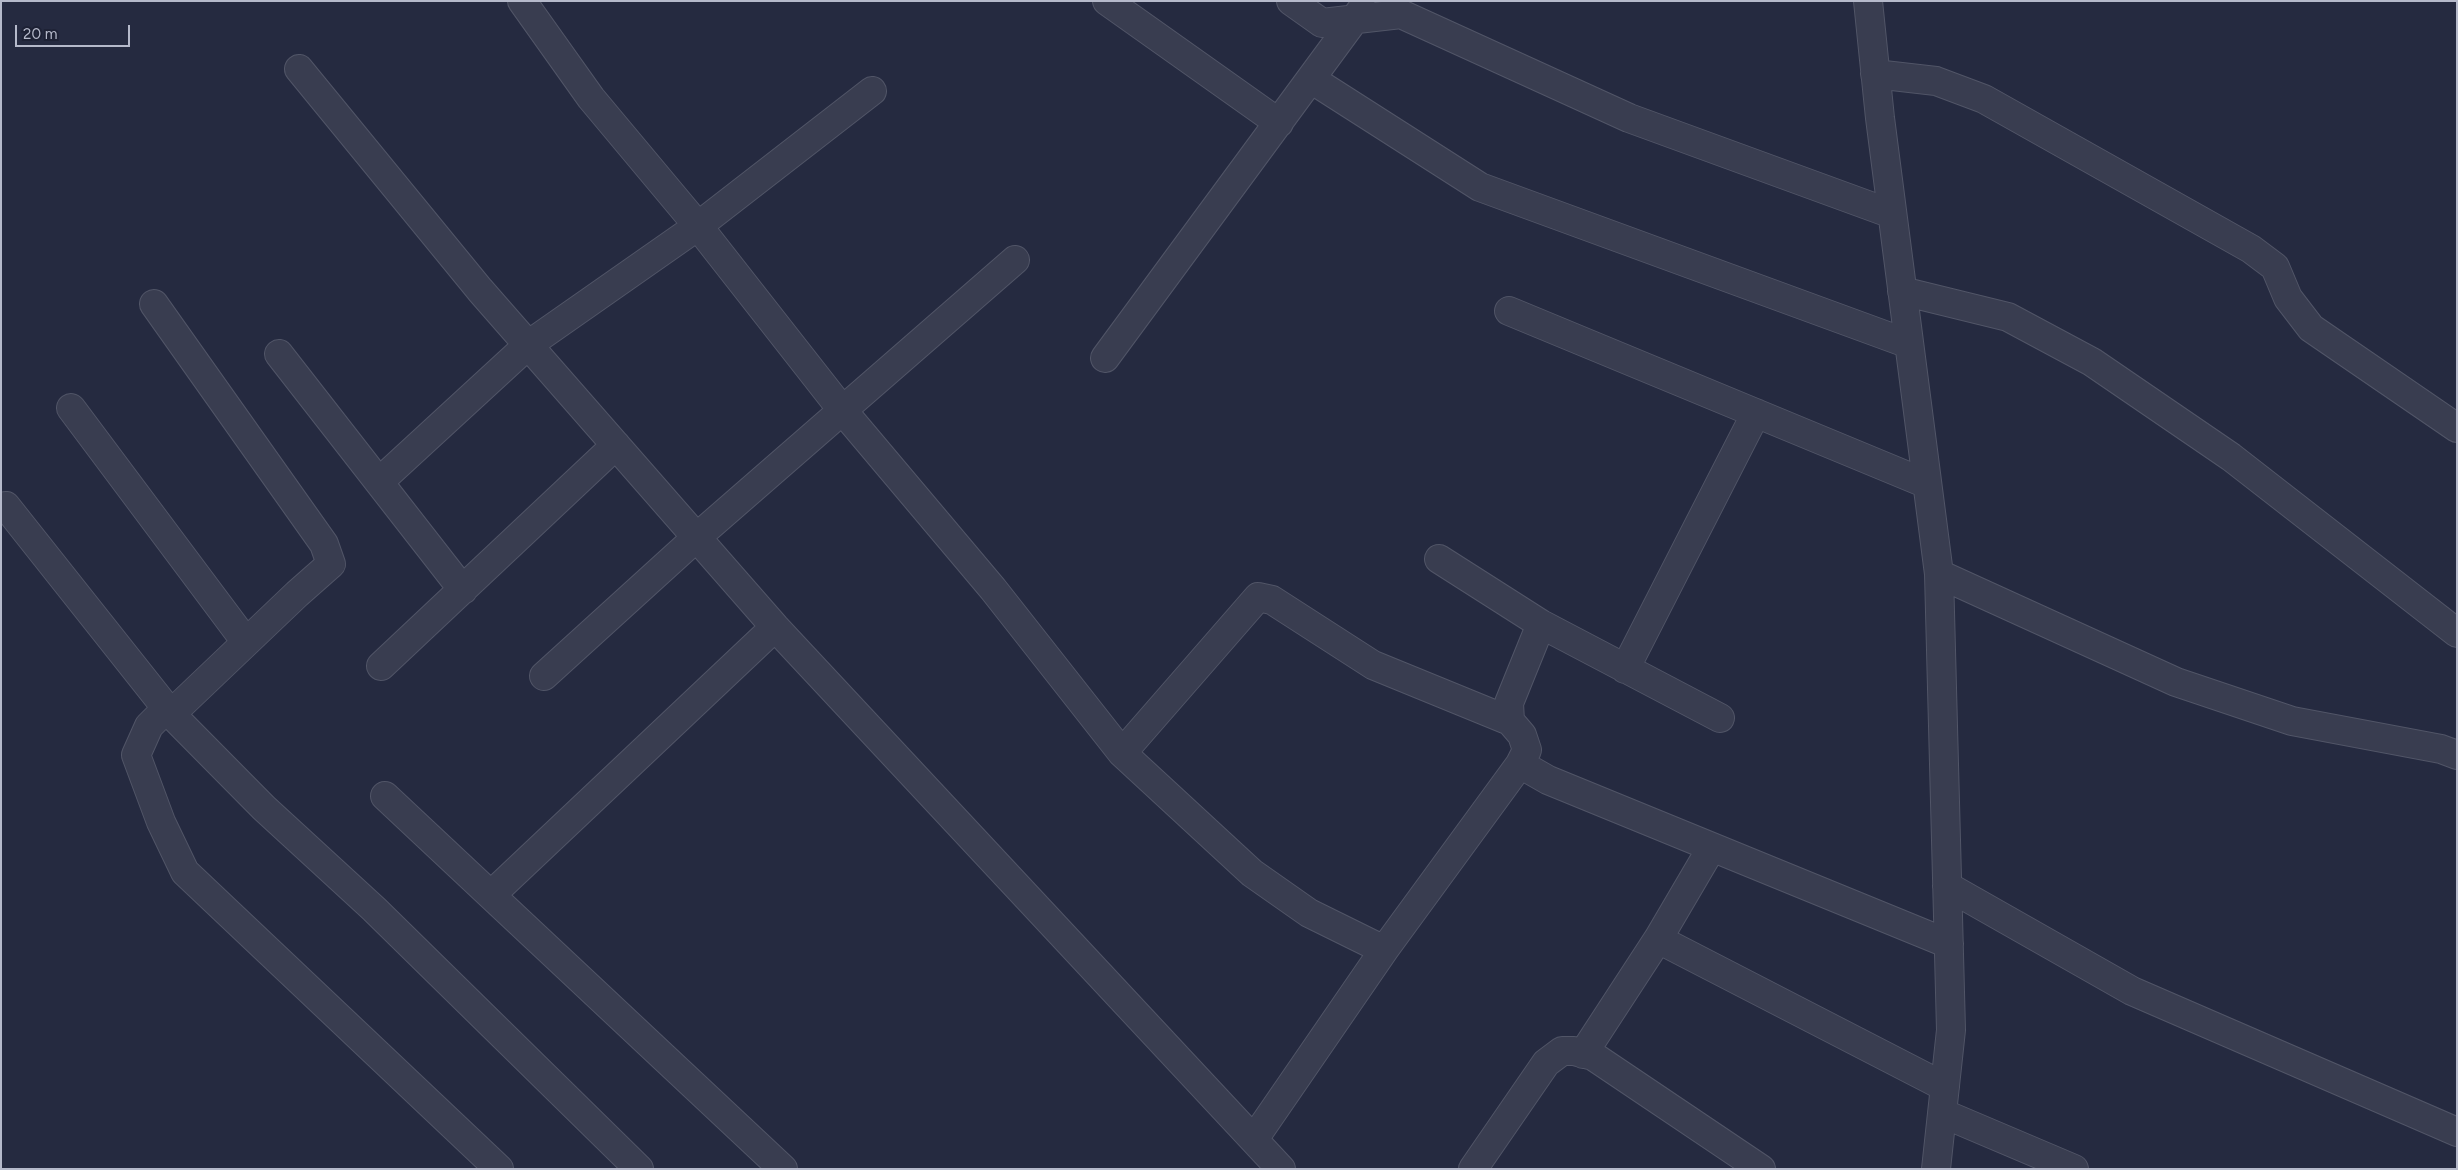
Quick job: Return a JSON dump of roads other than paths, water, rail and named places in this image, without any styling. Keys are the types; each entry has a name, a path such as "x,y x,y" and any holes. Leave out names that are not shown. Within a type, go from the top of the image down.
{"street":[{"path":"522,1 592,98 698,226 843,411 993,590 1122,753 1252,873 1309,913 1384,950"},
{"path":"1107,1 1278,123"},
{"path":"1291,1 1322,22 1361,10 1401,14 1629,118 1892,214"},
{"path":"1868,1 1892,214 1939,574 1951,1030 1936,1169"},
{"path":"1105,358 1361,10"},
{"path":"299,69 474,283 775,627 1281,1169"},
{"path":"1875,74 1936,81 1984,100 2251,249 2275,267 2288,298 2311,328 2457,428"},
{"path":"1310,79 1480,187 1909,344"},
{"path":"379,482 528,345 698,226 872,90"},
{"path":"544,676 696,537 1015,260"},
{"path":"1902,291 2008,317 2092,362 2231,456 2457,633"},
{"path":"154,304 324,544 331,564 168,712 149,726 136,755 161,822 185,872 499,1169"},
{"path":"1509,311 1927,484"},
{"path":"279,354 463,590"},
{"path":"71,408 246,642"},
{"path":"1624,669 1756,413"},
{"path":"381,666 616,446"},
{"path":"6,506 168,712 264,808 374,909 639,1169"},
{"path":"1439,559 1541,624 1720,718"},
{"path":"1939,574 2176,682 2292,721 2441,749 2457,755"},
{"path":"1122,753 1258,596 1272,600 1373,665 1510,721 1522,735 1527,750 1520,764 1384,950 1254,1139"},
{"path":"1510,721 1509,703 1541,624"},
{"path":"491,896 775,627"},
{"path":"1520,764 1548,780 1949,944"},
{"path":"385,796 783,1169"},
{"path":"1583,1054 1658,939 1712,847"},
{"path":"1947,886 2132,991 2457,1132"},
{"path":"1658,939 1944,1100 2074,1169"},
{"path":"1473,1169 1546,1063 1562,1051 1593,1056 1761,1169"}]}
